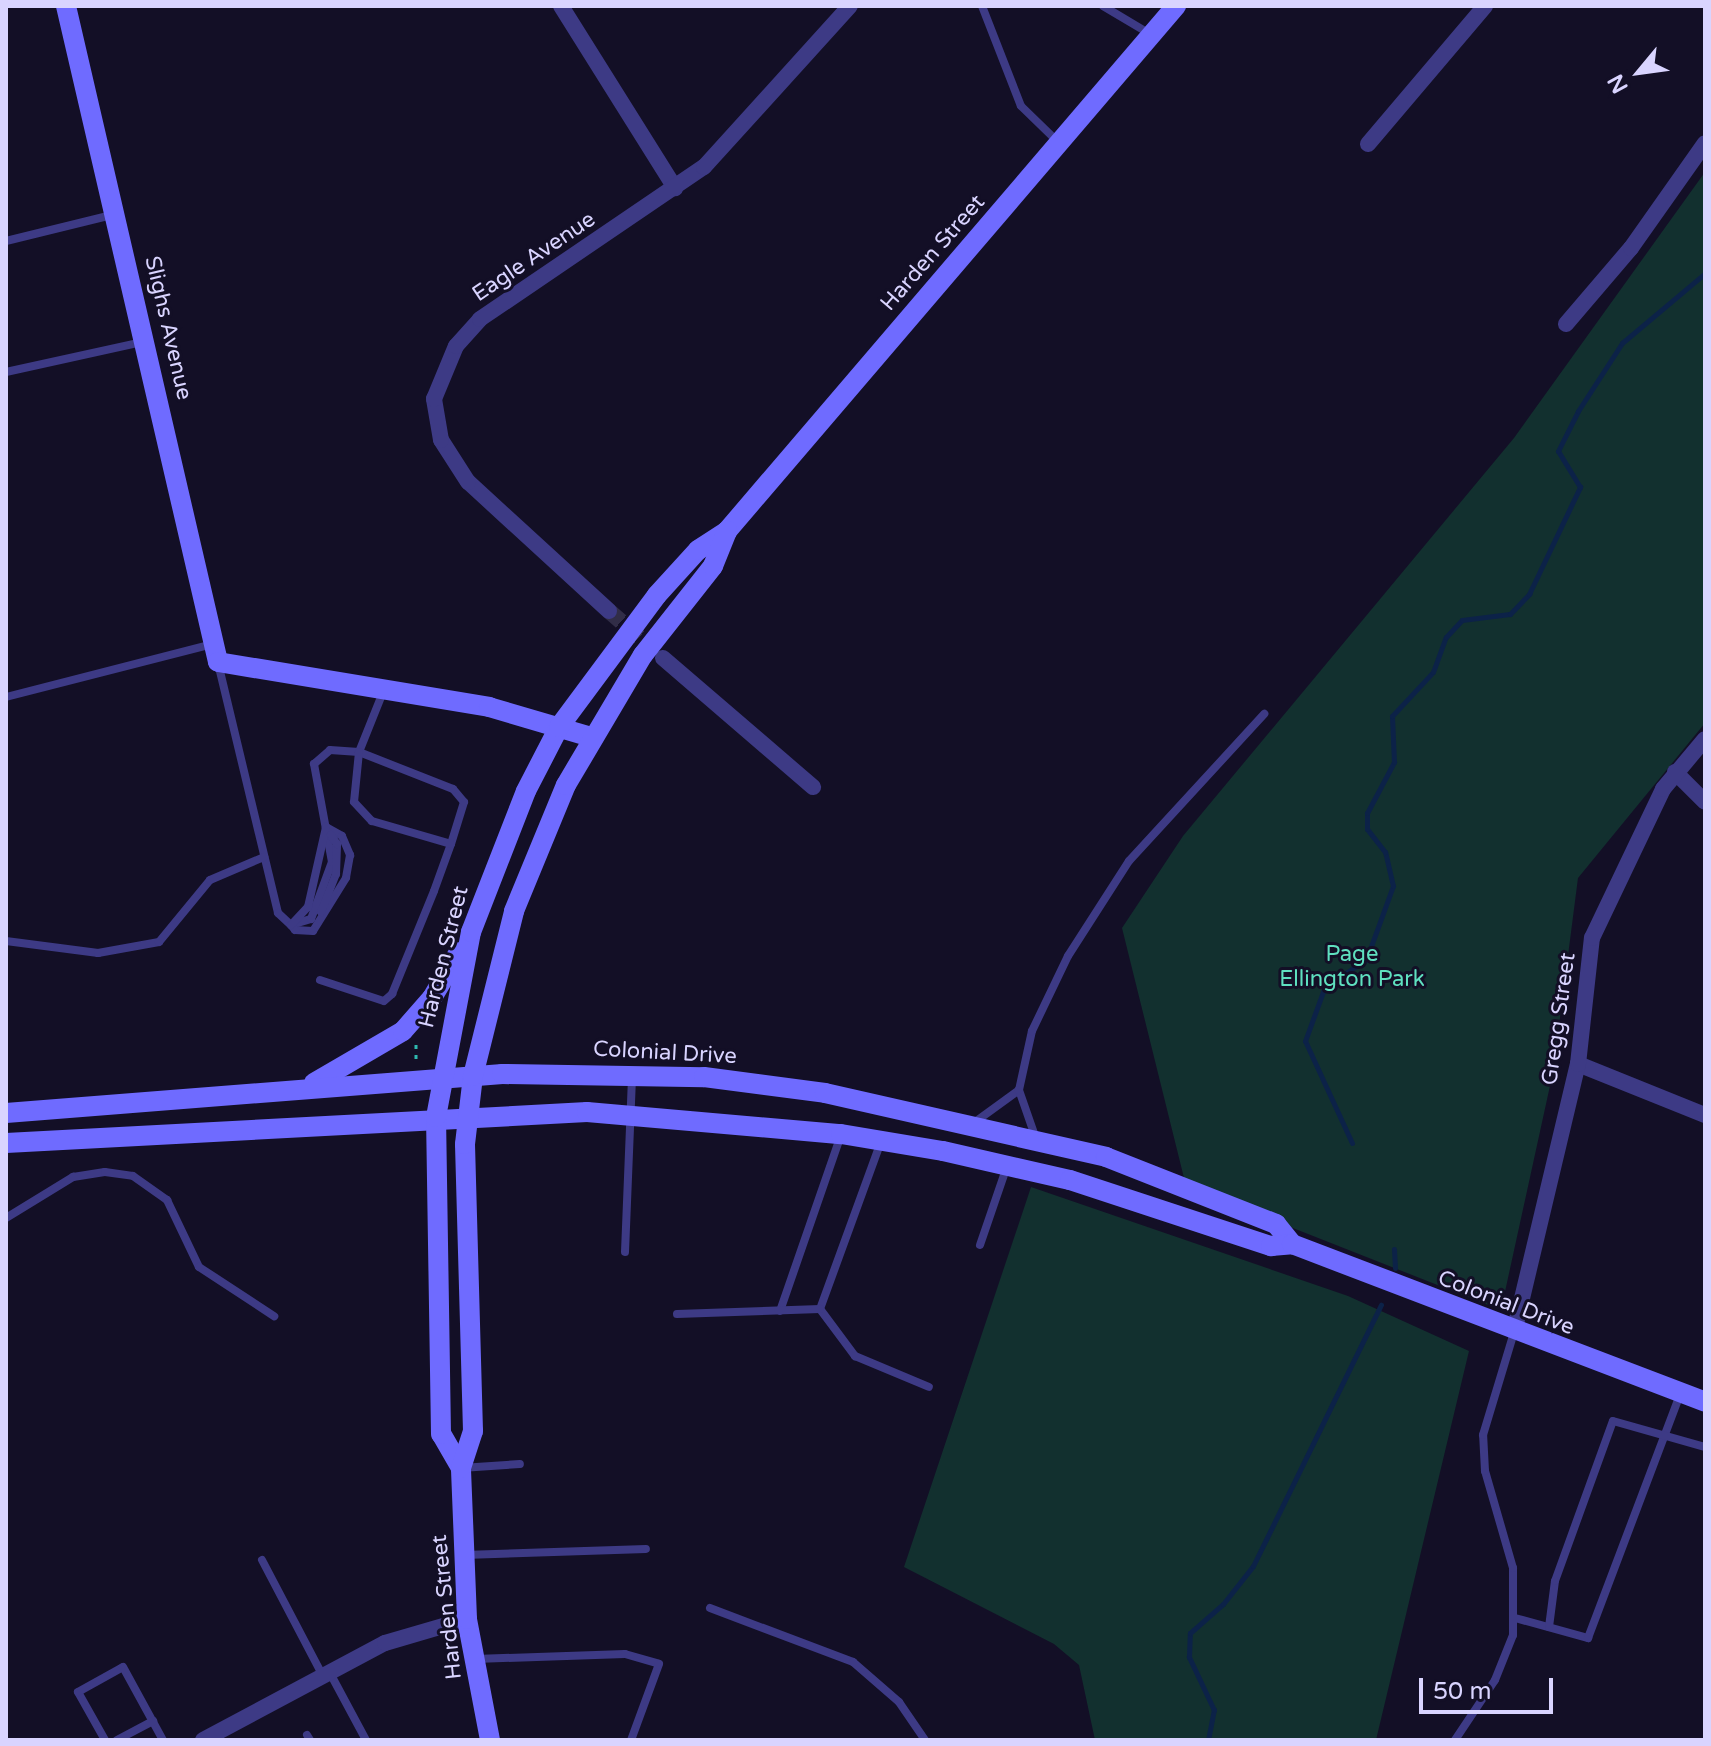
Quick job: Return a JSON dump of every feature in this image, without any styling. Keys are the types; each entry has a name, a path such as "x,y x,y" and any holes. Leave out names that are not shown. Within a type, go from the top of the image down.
{"main road":[{"name":"Slighs Avenue","path":"66,6 147,341 216,653"},
{"name":"Harden Street","path":"461,1468 441,1434 436,1117 440,1078 471,932 508,831 559,727 657,595 698,550 727,531 1176,6"},
{"name":"Harden Street","path":"490,1740 467,1619 463,1555 461,1468 473,1431 465,1219 468,1116 473,1076 514,911 536,850 591,737 643,655 713,566 727,531"},
{"path":"216,653 385,686 591,737"},
{"path":"301,1089 339,1072 403,1031 432,998 471,932"},
{"name":"Colonial Drive","path":"6,1113 473,1076 632,1075 774,1086 969,1124 1161,1175 1276,1224 1292,1244"},
{"name":"Colonial Drive","path":"6,1143 468,1116 632,1115 841,1134 1070,1180 1271,1246 1292,1244 1514,1332 1705,1402"}],"street":[{"path":"561,6 675,188"},
{"name":"Eagle Avenue","path":"609,611 468,482 441,440 434,399 456,346 480,319 704,167 850,6"},
{"path":"1368,144 1485,6"},
{"path":"1566,324 1631,248 1705,143"},
{"path":"666,661 813,787"},
{"name":"Gregg Street","path":"1514,1332 1578,1064 1592,938 1628,853 1675,772 1705,739"},
{"path":"1675,772 1705,802"},
{"path":"1578,1064 1705,1115"},
{"path":"203,1740 385,1643 467,1619"}],"lane":[{"path":"982,6 1021,106 1059,143"},
{"path":"1103,6 1151,35"},
{"path":"6,241 116,214"},
{"path":"6,372 147,341"},
{"path":"6,697 216,653"},
{"name":"Slighs Avenue","path":"216,653 269,881 278,913 291,925"},
{"path":"385,686 359,752 354,802 372,821 451,844"},
{"path":"1038,1140 1025,1119 1019,1090 1032,1031 1091,916 1154,831 1264,714"},
{"path":"291,925 311,919 326,887 332,862 314,764 330,750 359,752 453,789 464,802 451,844 392,994 384,1001 320,980"},
{"path":"291,925 308,907 326,827"},
{"path":"291,925 313,931 346,878 350,855 342,836 326,827"},
{"path":"6,941 98,953 159,942 210,880 264,857"},
{"path":"625,1252 632,1075"},
{"path":"969,1124 1000,1109 1019,1090"},
{"path":"780,1311 841,1134"},
{"path":"820,1309 882,1141"},
{"path":"980,1245 1007,1166"},
{"path":"6,1218 73,1177 105,1172 133,1176 167,1200 199,1267 274,1316"},
{"path":"677,1314 820,1309"},
{"path":"820,1309 855,1356 929,1387"},
{"path":"1455,1740 1504,1665 1515,1618 1513,1568 1485,1471 1483,1435 1514,1332"},
{"path":"1515,1618 1588,1638 1681,1393"},
{"path":"1549,1627 1555,1581 1613,1421 1667,1433 1705,1447"},
{"path":"461,1468 520,1464"},
{"path":"463,1555 646,1549"},
{"path":"262,1560 366,1740"},
{"path":"710,1608 853,1662 899,1702 925,1740"},
{"path":"474,1659 625,1654 659,1664 631,1740"},
{"path":"105,1740 78,1692 123,1667 163,1740"},
{"path":"117,1740 153,1721"}],"path":[{"path":"416,1036 416,1064"}],"green space":[{"name":"Page Ellington Park","path":"1705,172 1705,723 1578,878 1553,1072 1501,1310 1186,1186 1122,928 1183,836 1514,438"},
{"path":"1031,1187 1348,1296 1469,1351 1376,1740 1095,1740 1079,1665 1054,1644 904,1567"}],"waterway":[{"path":"1352,1143 1305,1041 1325,986 1366,960 1393,886 1385,852 1367,829 1367,813 1394,762 1392,716 1433,672 1446,637 1462,620 1510,614 1529,594 1580,487 1558,451 1578,411 1622,343 1705,273"},
{"path":"1394,1249 1395,1268"},
{"path":"1208,1740 1214,1710 1189,1657 1190,1633 1223,1604 1253,1566 1381,1305"}],"tunnel":[{"path":"609,611 656,652"}]}
